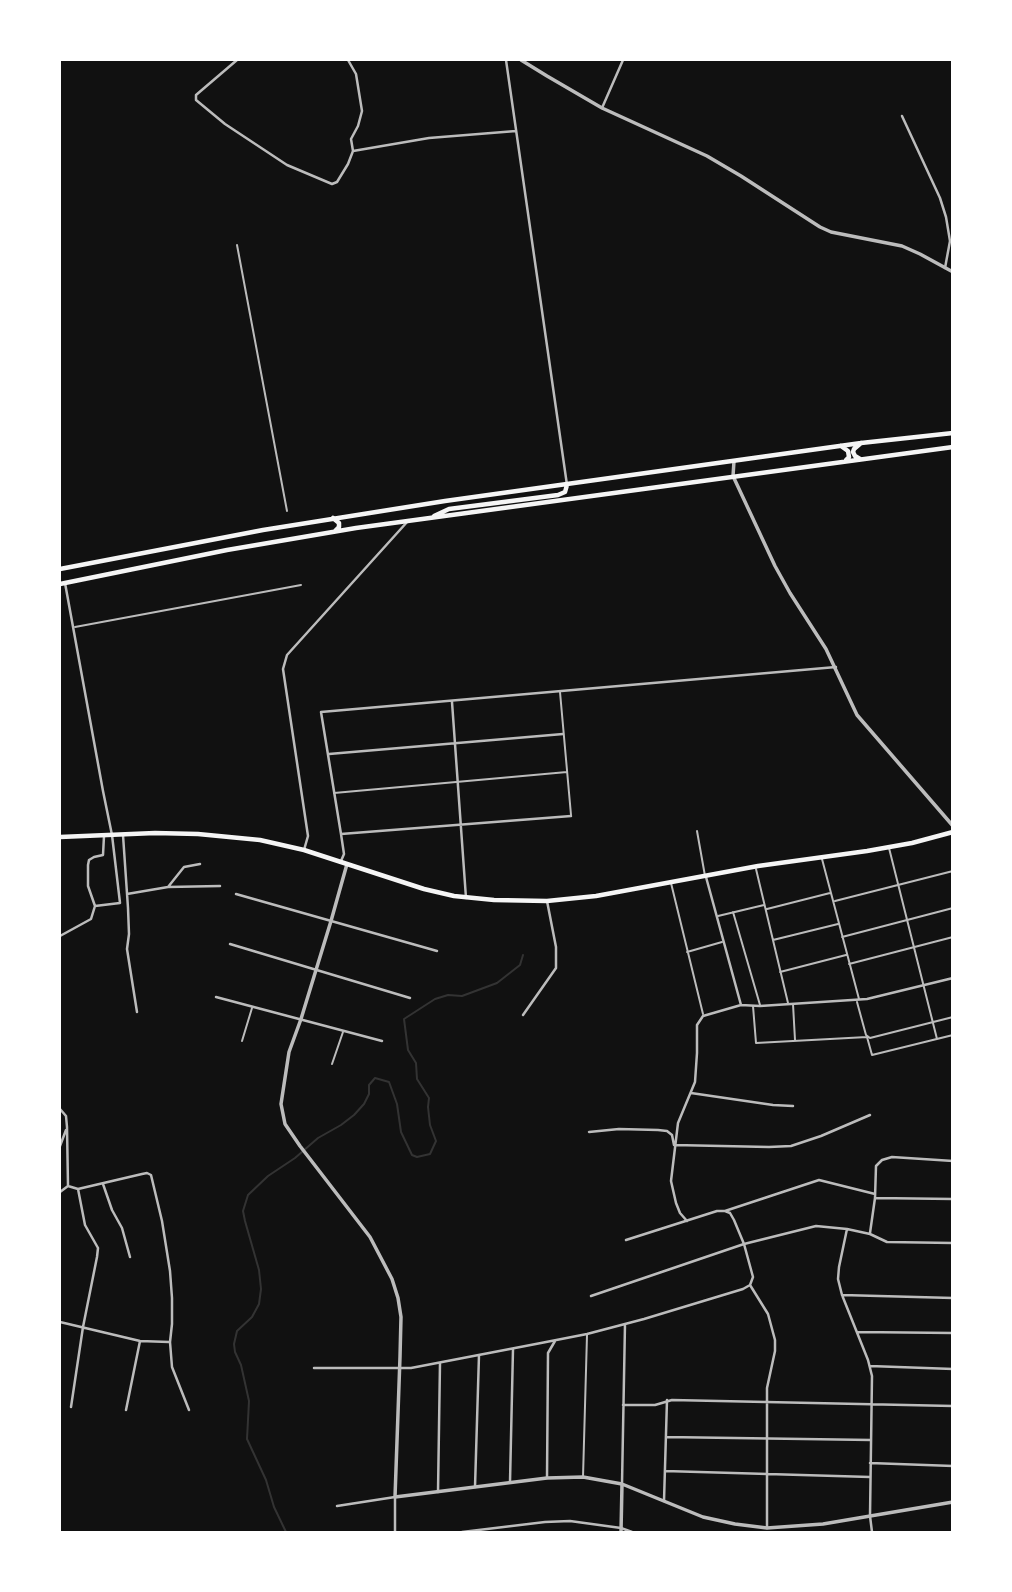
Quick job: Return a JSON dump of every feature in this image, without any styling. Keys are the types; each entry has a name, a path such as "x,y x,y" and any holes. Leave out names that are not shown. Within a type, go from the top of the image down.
{"main road":[{"path":"60,569 333,518 861,443 953,433"},
{"path":"861,443 853,453 856,458 862,460"},
{"path":"840,446 847,449 849,454 842,462"},
{"path":"62,583 203,554 356,528 953,447"},
{"path":"434,517 449,509 558,495 565,492 567,485"},
{"path":"355,515 348,521 349,525 356,528"},
{"path":"333,518 339,523 334,532"},
{"path":"60,837 155,833 260,840 304,850 424,889 466,898 547,901 596,896 756,867 889,847 953,832"}],"street":[{"path":"237,60 196,94 196,100 225,124 287,165 331,184 337,182 348,164 353,151 351,139 362,111 356,74 348,60"},
{"path":"506,60 567,485"},
{"path":"521,60 602,108 707,156 804,218 831,232 902,246 953,272"},
{"path":"602,108 623,60"},
{"path":"902,116 946,217 950,241 946,268"},
{"path":"353,151 429,138 516,131"},
{"path":"237,245 286,511"},
{"path":"734,461 733,476 775,566 826,649 857,715 953,826"},
{"path":"304,850 308,836 283,669 287,655 409,520"},
{"path":"62,583 74,627 112,835 120,903 95,906"},
{"path":"74,627 301,585"},
{"path":"395,1532 401,1317 398,1298 392,1279 370,1237 285,1124 281,1104 287,1057 331,921 344,862 321,712 835,667"},
{"path":"341,834 571,817 560,692"},
{"path":"452,701 466,898"},
{"path":"328,754 563,734"},
{"path":"334,793 567,772"},
{"path":"696,831 741,1005"},
{"path":"123,835 129,934 127,949 137,1012"},
{"path":"60,936 91,919 95,906 88,886 88,865 89,860 103,855 104,836"},
{"path":"889,847 937,1039"},
{"path":"822,858 872,1055 953,1035"},
{"path":"168,887 184,867 200,864"},
{"path":"756,867 790,1004 795,1041"},
{"path":"833,902 953,871"},
{"path":"671,882 703,1016"},
{"path":"127,894 168,887 220,886"},
{"path":"766,909 831,893"},
{"path":"236,894 437,951"},
{"path":"523,1015 556,968 556,947 547,901"},
{"path":"716,916 765,904"},
{"path":"842,937 953,908"},
{"path":"733,912 760,1006"},
{"path":"773,940 839,923"},
{"path":"849,964 953,937"},
{"path":"687,951 723,942"},
{"path":"230,944 410,998"},
{"path":"780,972 847,955"},
{"path":"687,1221 680,1213 671,1181 678,1123 695,1082 696,1025 703,1016 741,1005 858,1001 953,978"},
{"path":"216,997 382,1041"},
{"path":"242,1041 253,1006"},
{"path":"753,1006 756,1043 874,1038 953,1017"},
{"path":"332,1065 344,1031"},
{"path":"691,1093 793,1106"},
{"path":"60,1109 66,1116 68,1186"},
{"path":"674,1145 791,1146 870,1115"},
{"path":"60,1146 67,1127"},
{"path":"589,1132 619,1129 667,1131 674,1145"},
{"path":"870,1234 876,1166 882,1160 892,1157 953,1161"},
{"path":"68,1186 78,1189 151,1174 170,1271 172,1367 189,1410"},
{"path":"626,1240 819,1180 875,1196 953,1199"},
{"path":"103,1184 122,1228 130,1257"},
{"path":"60,1192 68,1186"},
{"path":"71,1407 98,1248 85,1225 78,1189"},
{"path":"314,1368 411,1368 440,1363 587,1334 743,1289 750,1285 753,1277 734,1220 730,1213 725,1211"},
{"path":"591,1296 744,1244 816,1226 870,1234 887,1242 953,1244"},
{"path":"847,1229 838,1279 872,1376 872,1532"},
{"path":"750,1285 768,1314 775,1340 767,1388 767,1528"},
{"path":"842,1295 953,1298"},
{"path":"60,1322 140,1341 170,1342"},
{"path":"621,1530 625,1324"},
{"path":"857,1332 953,1334"},
{"path":"583,1477 587,1334"},
{"path":"126,1410 140,1341"},
{"path":"547,1478 548,1353 555,1341"},
{"path":"510,1482 513,1349"},
{"path":"475,1487 479,1355"},
{"path":"438,1492 440,1363"},
{"path":"870,1366 953,1369"},
{"path":"623,1405 655,1405 667,1400 953,1406"},
{"path":"664,1501 667,1400"},
{"path":"666,1437 871,1440"},
{"path":"870,1463 953,1466"},
{"path":"665,1471 870,1477"},
{"path":"337,1506 510,1482 583,1477 622,1484 703,1517 767,1528 823,1524 953,1502"},
{"path":"462,1532 570,1521 632,1532"}],"waterway":[{"path":"286,1532 247,1439 249,1401 234,1344 237,1331 252,1317 259,1304 261,1289 259,1270 243,1211 248,1195 268,1176 318,1138 354,1115 364,1104 369,1094 369,1085 375,1078 389,1082 397,1104 401,1132 412,1155 417,1157 430,1154 436,1141 430,1125 429,1098 417,1079 416,1063 408,1050 404,1019 435,999 448,995 462,996 497,983 520,965 523,955"}]}
